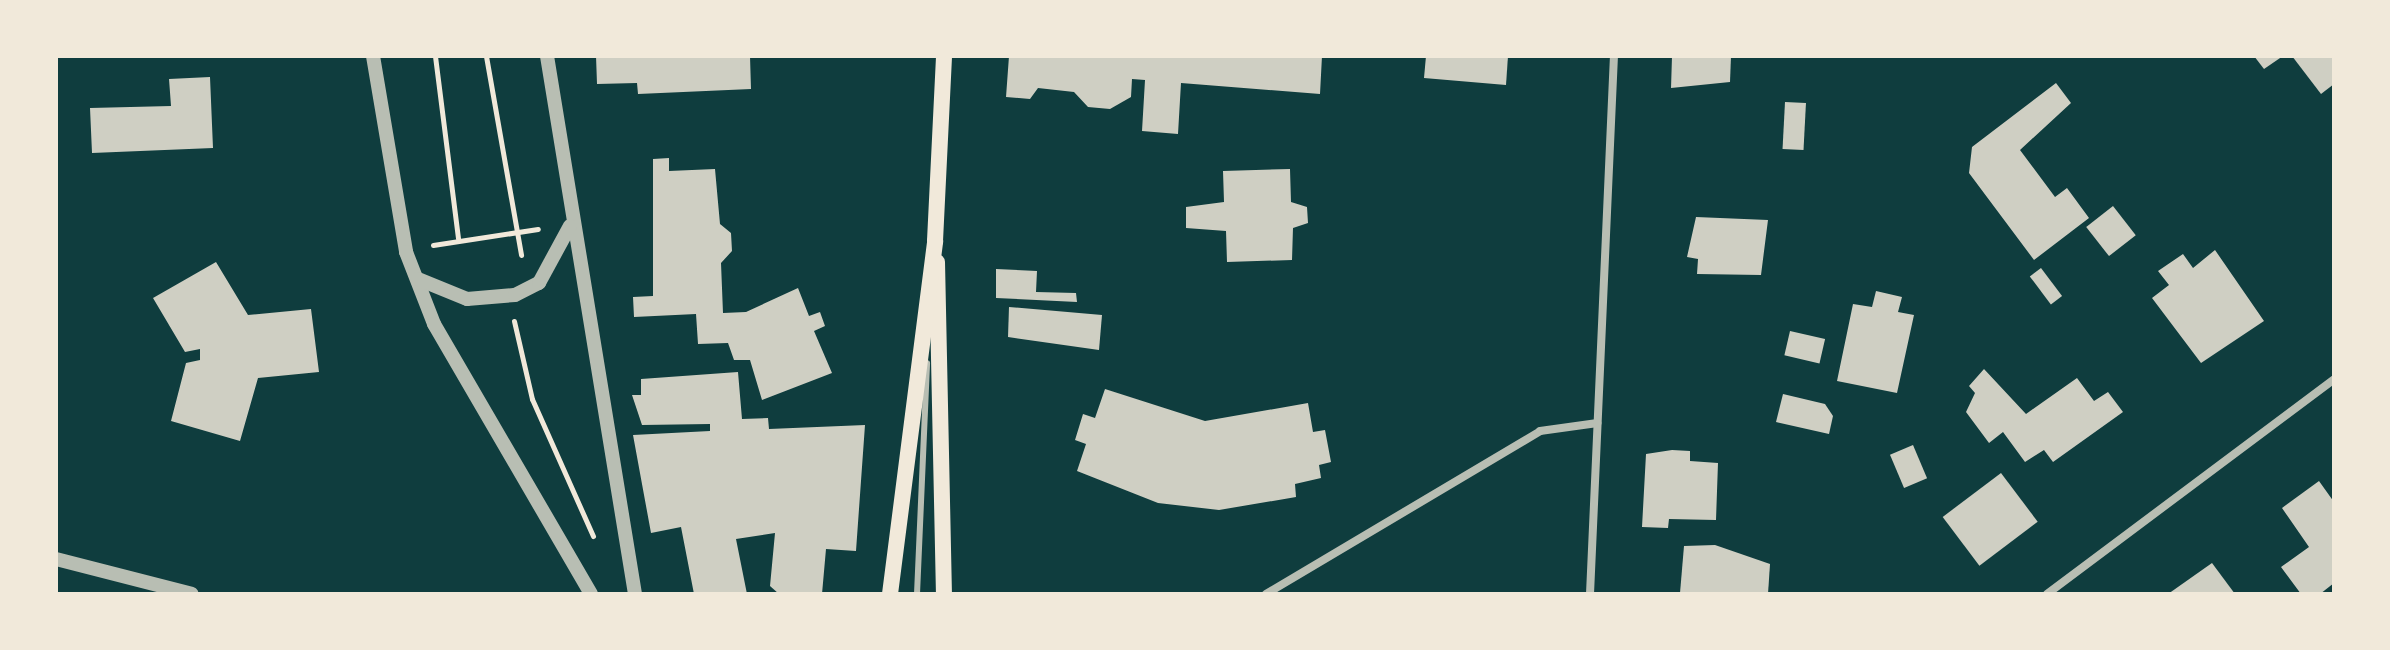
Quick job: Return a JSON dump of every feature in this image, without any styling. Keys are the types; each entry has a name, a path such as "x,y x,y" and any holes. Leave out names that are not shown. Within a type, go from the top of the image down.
{"main road":[{"path":"944,56 935,241 944,594"},
{"path":"890,594 923,312 935,241"}],"street":[{"path":"373,56 406,252 434,324 591,594"},
{"path":"547,56 570,226 635,594"},
{"path":"1590,594 1614,56"},
{"path":"418,279 467,299 508,297 539,283 570,226"},
{"path":"2047,594 2334,379"},
{"path":"1266,594 1540,431 1597,423"},
{"path":"56,559 192,594"}],"lane":[{"path":"917,594 923,312"}],"path":[{"path":"435,56 458,239"},
{"path":"486,56 513,232"},
{"path":"406,252 458,239 551,228"},
{"path":"508,297 532,399 572,474 598,549"}],"building":[{"path":"596,56 750,56 751,89 638,94 637,83 597,84"},
{"path":"1009,56 1322,56 1320,94 1181,83 1178,134 1142,131 1145,80 1132,79 1131,97 1110,109 1088,107 1074,92 1038,88 1030,99 1006,97"},
{"path":"1426,56 1508,56 1506,85 1424,78"},
{"path":"1672,56 1731,56 1730,82 1671,88"},
{"path":"2254,56 2283,56 2264,69"},
{"path":"2292,56 2334,56 2334,84 2321,94"},
{"path":"210,77 213,148 92,153 90,108 171,106 169,79"},
{"path":"2056,83 2071,103 2020,150 2055,197 2067,188 2089,218 2034,260 1969,173 1972,147"},
{"path":"1785,102 1806,103 1804,150 1783,149"},
{"path":"669,158 669,171 715,169 720,224 731,233 732,251 721,263 723,313 746,312 798,288 809,316 820,312 825,326 814,331 832,373 762,400 750,360 734,360 728,343 698,344 696,314 634,317 633,297 653,296 653,159"},
{"path":"1290,169 1291,202 1307,207 1308,223 1293,228 1292,260 1227,262 1226,231 1186,228 1186,207 1224,202 1223,171"},
{"path":"2113,206 2136,235 2109,256 2086,227"},
{"path":"1696,217 1768,220 1761,275 1697,274 1698,259 1687,257"},
{"path":"2215,250 2264,321 2201,363 2152,298 2169,285 2158,271 2183,254 2193,268"},
{"path":"216,262 248,315 311,309 319,372 258,378 240,441 171,421 186,363 200,360 200,349 185,352 153,298"},
{"path":"2041,268 2062,296 2051,304 2030,276"},
{"path":"996,269 1037,271 1036,292 1076,293 1077,302 996,298"},
{"path":"1876,291 1902,297 1898,312 1914,315 1897,393 1837,381 1853,304 1872,307"},
{"path":"1009,307 1102,315 1099,350 1008,337"},
{"path":"1790,331 1825,339 1819,363 1784,355"},
{"path":"1984,369 2026,414 2077,378 2094,401 2108,392 2123,412 2053,462 2044,450 2025,462 2003,432 1989,443 1966,412 1975,393 1969,386"},
{"path":"738,372 742,419 768,418 769,429 865,425 856,551 826,549 822,594 779,594 770,586 775,533 736,539 747,594 694,594 681,527 651,533 633,435 710,431 710,424 642,425 632,395 641,395 641,379"},
{"path":"1105,389 1205,421 1308,403 1313,432 1325,430 1331,462 1319,465 1321,478 1295,484 1296,497 1219,510 1158,503 1077,471 1086,444 1075,440 1083,414 1095,418"},
{"path":"1783,394 1825,404 1833,416 1829,434 1776,422"},
{"path":"1913,445 1927,478 1904,488 1890,455"},
{"path":"1690,451 1690,461 1718,463 1716,520 1669,519 1668,528 1642,527 1646,454"},
{"path":"2001,473 2038,522 1979,566 1943,517"},
{"path":"2319,481 2334,502 2334,583 2320,594 2301,594 2281,567 2309,547 2282,508"},
{"path":"1715,545 1770,564 1768,594 1680,593 1684,546"},
{"path":"2212,563 2235,594 2168,594"}]}
